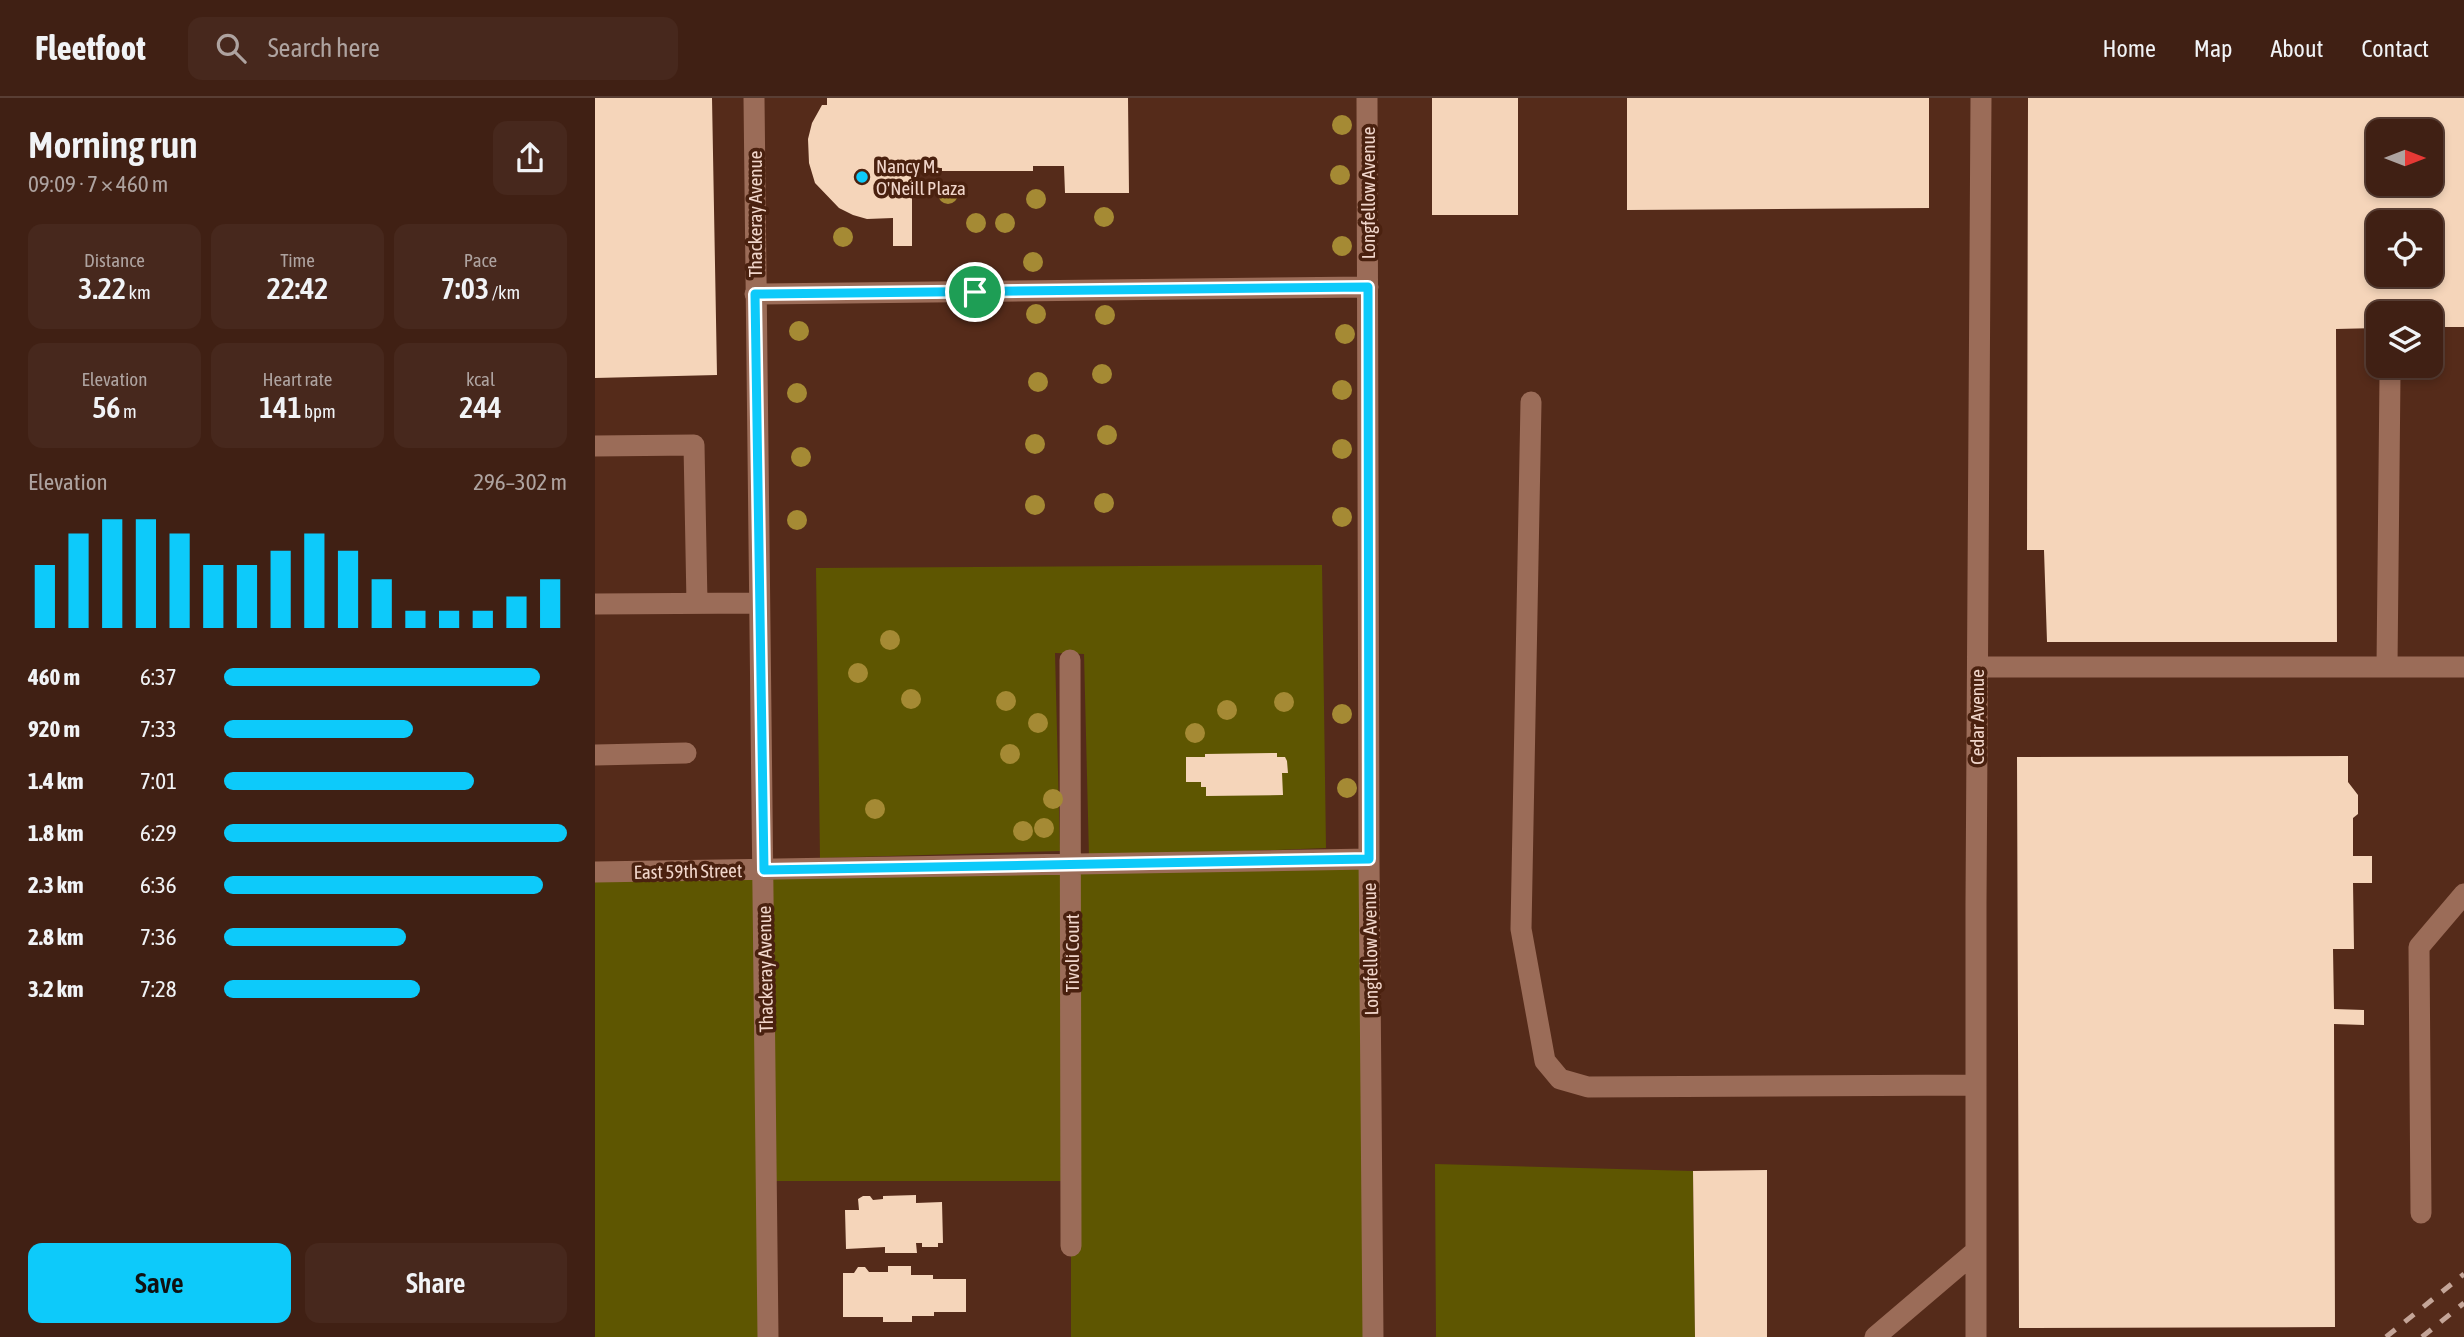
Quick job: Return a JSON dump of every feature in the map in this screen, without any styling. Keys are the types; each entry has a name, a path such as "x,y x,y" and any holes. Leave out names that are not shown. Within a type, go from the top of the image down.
{"street":[{"name":"Thackeray Avenue","path":"754,98 768,1337"},
{"name":"Longfellow Avenue","path":"1367,98 1373,1337"},
{"name":"Cedar Avenue","path":"1976,1337 1981,98"},
{"path":"755,294 1368,287"},
{"path":"2386,667 2390,378"},
{"path":"1531,402 1521,929 1545,1061 1560,1079 1588,1087 1976,1085"},
{"path":"595,446 694,445 697,603"},
{"path":"595,604 759,603"},
{"name":"Tivoli Court","path":"1070,660 1071,1246"},
{"path":"1978,667 2464,667"},
{"path":"595,755 686,753"},
{"name":"East 59th Street","path":"595,872 1369,859"},
{"path":"2421,1213 2419,947 2464,894"},
{"path":"1875,1337 1976,1251"}],"shaded area":[{"path":"1322,565 1326,848 1089,857 1084,654 1055,653 1060,851 820,858 816,568"},
{"path":"1369,859 1373,1337 1071,1337 1071,1181 767,1181 768,1337 595,1337 595,872"},
{"path":"1435,1164 1693,1171 1695,1337 1436,1337"}],"building":[{"path":"595,98 712,98 717,375 595,378"},
{"name":"Nancy M. O'Neill Plaza","path":"827,98 1128,98 1129,193 1065,193 1064,166 1033,166 1033,171 942,171 942,168 912,168 912,246 893,246 893,218 867,219 853,215 839,208 815,183 809,163 808,139 812,123 822,105 827,105"},
{"path":"1432,98 1518,98 1518,215 1432,215"},
{"path":"1627,98 1929,98 1929,208 1627,210"},
{"path":"2028,98 2464,98 2464,327 2443,327 2443,301 2366,301 2366,328 2336,329 2337,642 2047,642 2044,550 2027,550"},
{"path":"1277,753 1277,757 1285,757 1287,761 1288,773 1282,773 1283,795 1206,796 1206,787 1201,787 1201,782 1186,782 1186,757 1205,757 1205,754"},
{"path":"2348,756 2348,782 2358,795 2358,814 2353,818 2353,856 2372,856 2372,883 2353,883 2354,949 2333,949 2334,1009 2364,1010 2364,1025 2334,1024 2335,1327 2019,1328 2017,757"},
{"path":"1767,1170 1767,1337 1695,1337 1693,1171"},
{"path":"916,1195 916,1203 942,1202 943,1243 938,1243 938,1247 922,1247 922,1243 916,1243 917,1253 885,1253 885,1247 846,1249 845,1210 859,1210 858,1199 863,1196 870,1196 873,1200 883,1199 883,1196"},
{"path":"888,1266 911,1266 911,1275 933,1275 933,1279 966,1279 966,1312 934,1312 934,1316 912,1316 912,1322 883,1322 883,1317 843,1317 843,1273 854,1273 858,1267 865,1267 869,1272 888,1272"}],"railway":[{"path":"2386,1337 2464,1274"},
{"path":"2422,1337 2464,1303"}],"place":[{"name":"Nancy M. O'Neill Plaza","path":"862,177"}],"route":[{"path":"1368,287 1369,859 764,870 755,294 975,292 1368,287"}]}
